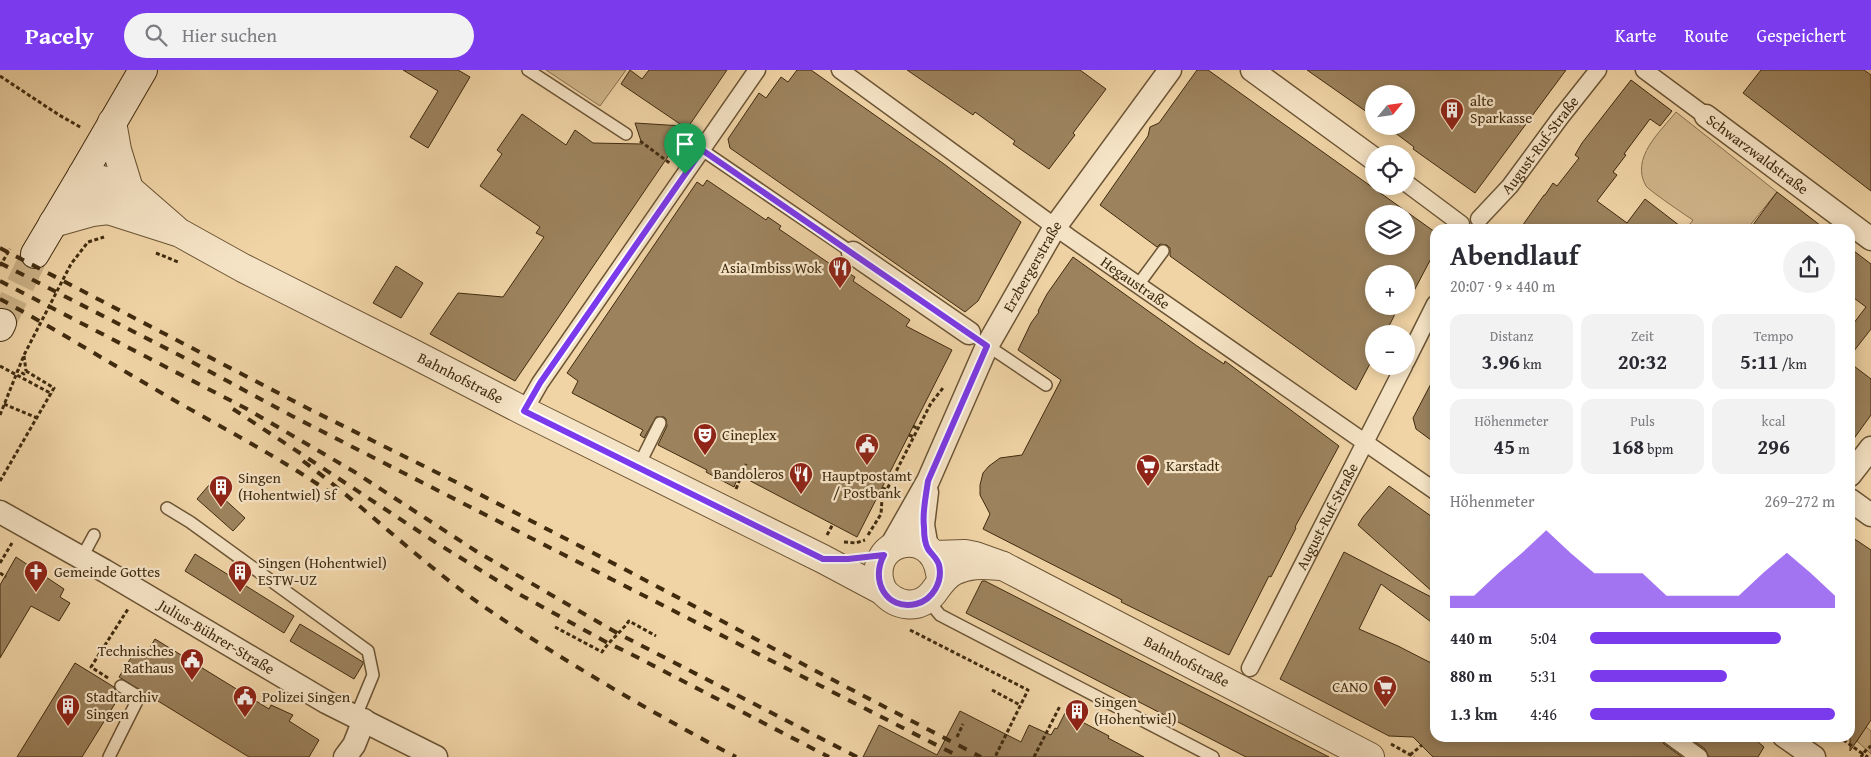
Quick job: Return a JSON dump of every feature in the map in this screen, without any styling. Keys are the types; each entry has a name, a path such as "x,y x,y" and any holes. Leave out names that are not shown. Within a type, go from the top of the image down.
{"street":[{"path":"34,254 143,70"},
{"path":"524,411 540,383 757,70"},
{"name":"Hegaustraße","path":"840,70 1056,227 1430,487"},
{"name":"Erzbergerstraße","path":"887,552 928,481 1056,227 1170,70"},
{"path":"1252,70 1365,152"},
{"name":"August-Ruf-Straße","path":"1462,224 1469,218 1484,224 1560,118 1598,70"},
{"name":"Schwarzwaldstraße","path":"1644,70 1851,224"},
{"path":"112,122 117,150 129,189"},
{"path":"82,175 109,222"},
{"name":"Bahnhofstraße","path":"82,175 106,180 129,189 180,233 243,268 638,468 830,545 857,559 887,552 899,544 908,542 918,544 931,552 966,554 1003,566 1370,757"},
{"path":"1415,190 1457,224"},
{"path":"53,223 92,212 109,222"},
{"name":"Bahnhofstraße","path":"109,222 180,233"},
{"name":"Schwarzwaldstraße","path":"1855,227 1871,239"},
{"path":"853,252 968,333"},
{"path":"1415,344 1430,314"},
{"name":"August-Ruf-Straße","path":"1250,668 1400,375"},
{"path":"1855,469 1871,448"},
{"name":"Erzbergerstraße","path":"928,481 923,525 931,552"},
{"path":"1855,504 1871,515"},
{"name":"Julius-Bührer-Straße","path":"0,512 326,702 436,757"},
{"name":"Bahnhofstraße","path":"830,545 890,598 898,603 908,605 918,604 933,592 951,572 976,564 1003,566"},
{"path":"883,591 878,582 878,572 879,563 887,552"},
{"path":"931,552 938,564 940,574 933,592"},
{"path":"345,757 354,744 360,718"},
{"path":"1678,742 1699,757"},
{"path":"1793,742 1814,757"}],"lane":[{"path":"528,70 626,134"},
{"path":"702,150 853,252"},
{"path":"1138,285 1163,251"},
{"path":"968,333 1046,385"},
{"path":"638,468 660,423"},
{"path":"167,508 190,522 368,651 373,675 360,718"},
{"path":"81,559 94,535"},
{"path":"933,592 940,615 1213,757"},
{"path":"109,757 139,698 121,686"}],"path":[{"path":"0,76 82,128"},
{"path":"626,134 634,137 685,174"},
{"path":"0,416 16,370 71,264 88,242 109,222"},
{"path":"24,355 26,371"},
{"path":"0,366 52,394"},
{"path":"16,370 24,374 26,371"},
{"path":"0,481 54,388 26,371"},
{"path":"833,524 830,545 856,543 864,540 881,514 882,499 918,429 946,382"},
{"path":"4,404 37,418"},
{"path":"913,426 918,429"},
{"path":"910,435 914,437"},
{"path":"882,488 887,490"},
{"path":"0,572 6,577"},
{"path":"91,667 139,592"},
{"path":"555,627 602,652 629,621 656,636"},
{"path":"903,626 1028,690 995,757"},
{"path":"992,690 1020,705"},
{"path":"1034,757 1060,706"},
{"path":"957,738 963,724"},
{"path":"1846,742 1862,755 1868,757"},
{"path":"1410,755 1422,745"},
{"path":"1862,755 1871,746"}],"shaded area":[{"path":"546,70 626,70 600,106"},
{"path":"1676,112 1777,192 1751,224 1690,224 1693,220 1646,186 1642,176 1642,165 1644,156 1655,137"},
{"path":"1866,727 1871,731 1871,754 1857,741"}],"building":[{"path":"403,70 458,70 470,77 428,148 410,137 438,91"},
{"path":"630,70 642,79 649,70 727,70 515,381 430,334 458,293 503,297 544,237 536,233 540,227 480,186 502,154 497,150 522,114 566,145 575,130 593,143 642,144 635,123 683,126 621,84"},
{"path":"797,70 811,70 944,164 1021,222 978,301 965,312 730,148 728,139 759,93 766,98 781,77 788,82"},
{"path":"907,70 1080,70 1106,89 1049,169 1013,144 1015,141 975,112 973,115"},
{"path":"1197,70 1208,70 1365,182 1365,195 1383,195 1397,205 1365,205 1365,255 1415,255 1415,218 1430,228 1430,260 1415,289 1415,265 1365,265 1365,315 1394,315 1390,325 1365,325 1365,373 1356,390 1170,256 1170,248 1167,245 1160,244 1157,247 1100,205 1148,136 1150,127 1159,123"},
{"path":"1307,70 1566,70 1475,193 1415,150 1415,145 1411,145 1398,135 1415,135 1415,85 1365,85 1365,111"},
{"path":"1761,70 1864,70 1871,75 1871,191 1743,93"},
{"path":"1631,80 1672,111 1660,126 1650,119 1624,154 1626,155 1613,172 1617,175 1597,201 1627,223 1645,199 1678,224 1524,224 1553,183 1557,186 1579,158 1575,155 1582,143"},
{"path":"707,180 766,220 768,217 781,226 779,229 839,270 840,268 855,277 853,281 910,320 906,326 952,350 857,537 739,475 734,487 706,472 707,470 658,445 667,426 664,417 656,417 644,438 640,435 643,430 572,393 578,381 567,373 697,182 703,186"},
{"path":"1777,192 1819,224 1754,224"},
{"path":"1855,252 1871,264 1871,329 1855,350 1855,321 1866,307 1855,299"},
{"name":"Karstadt","path":"1073,257 1197,346 1224,364 1225,361 1339,446 1229,655 1121,602 1122,600 983,529 990,514 980,495 983,473 1000,458 1022,455 1061,380 1018,350 1047,294"},
{"path":"396,266 423,283 401,318 373,303"},
{"path":"1855,367 1871,379 1871,415 1855,437"},
{"path":"1430,386 1430,439 1416,429 1413,418"},
{"name":"Singen (Hohentwiel) Sf","path":"209,485 245,518 233,531 197,499"},
{"path":"1389,486 1430,515 1430,590 1358,525"},
{"path":"1855,539 1871,550 1871,720 1850,751 1850,742 1855,742"},
{"name":"CANO","path":"1344,552 1430,596 1430,621 1381,584 1359,629 1430,662 1430,742 1663,742 1682,757 1433,757 1413,737 1389,736 1280,679"},
{"name":"Singen (Hohentwiel) ESTW-UZ","path":"195,554 294,616 284,633 185,571"},
{"name":"Gemeinde Gottes","path":"16,557 64,589 60,597 70,603 59,621 31,606 0,658 0,585"},
{"path":"982,581 1329,757 1246,757 966,613"},
{"path":"300,624 363,662 354,679 290,641"},
{"path":"155,639 269,709 271,705 293,715 289,721 319,740 309,757 249,757 119,677 137,648 146,654"},
{"name":"Stadtarchiv Singen","path":"75,663 114,687 121,694 82,757 17,757"},
{"path":"960,711 1021,742 1029,725 1051,735 1055,728 1057,729 1065,713 1144,757 863,757 879,725 937,755"},
{"path":"1695,742 1758,742 1764,747 1758,757 1709,757 1705,749"}],"tunnel":[{"path":"2,323 35,254"}],"railway":[{"path":"0,248 309,409 630,572 981,757"},
{"path":"0,263 181,356 292,416 960,757"},
{"path":"0,281 247,409 353,471 479,553 619,634 857,757"},
{"path":"0,299 268,453 338,498"},
{"path":"233,409 435,542 519,594 608,643 829,757"},
{"path":"303,461 437,571 483,606 607,685 736,757"}],"place":[{"name":"alte Sparkasse","path":"1452,131"},
{"name":"Asia Imbiss Wok","path":"840,289"},
{"name":"Cineplex","path":"705,456"},
{"name":"Hauptpostamt / Postbank","path":"867,466"},
{"name":"Karstadt","path":"1148,487"},
{"name":"Bandoleros","path":"801,495"},
{"name":"Singen (Hohentwiel) Sf","path":"221,508"},
{"name":"Gemeinde Gottes","path":"36,593"},
{"name":"Singen (Hohentwiel) ESTW-UZ","path":"240,593"},
{"name":"Technisches Rathaus","path":"192,681"},
{"name":"CANO","path":"1385,708"},
{"name":"Polizei Singen","path":"245,718"},
{"name":"Stadtarchiv Singen","path":"68,727"},
{"name":"Singen (Hohentwiel)","path":"1077,732"}],"route":[{"path":"702,150 853,252 987,346 928,481 923,525 927,548 934,555 940,574 934,592 927,599 918,604 908,605 898,603 883,591 878,582 878,572 879,563 884,555 865,558 823,559 524,411 540,383 685,174 702,150"}]}
